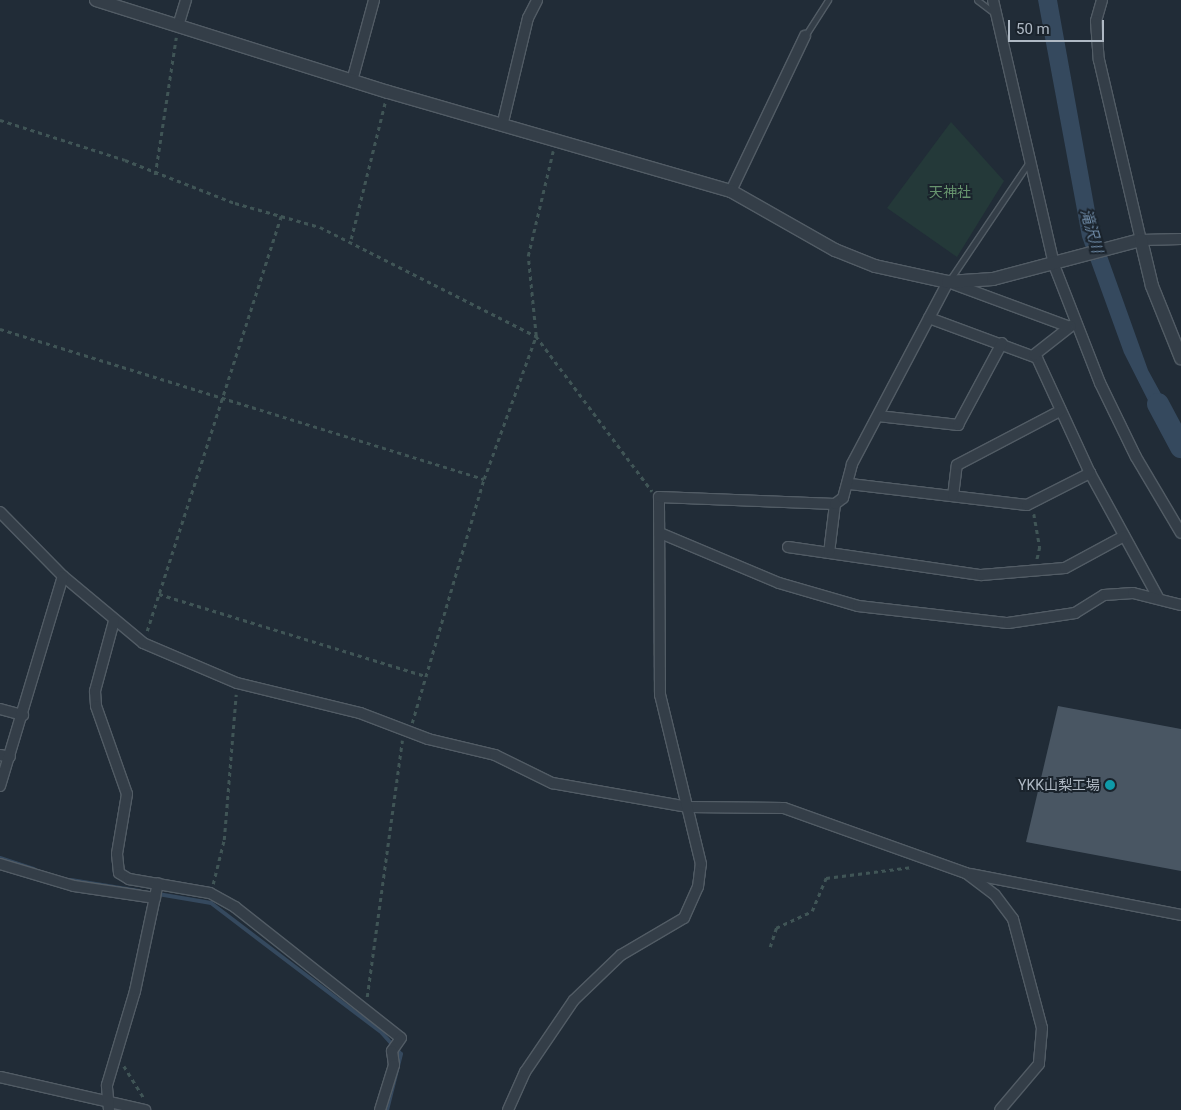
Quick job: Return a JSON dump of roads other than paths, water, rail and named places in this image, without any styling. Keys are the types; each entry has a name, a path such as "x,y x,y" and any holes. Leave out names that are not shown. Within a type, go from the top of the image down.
{"street":[{"path":"96,0 388,92 503,122 556,140 731,190 835,250 876,266 948,282 1072,326"},
{"path":"178,26 186,0"},
{"path":"352,81 374,0"},
{"path":"503,122 528,18 537,0"},
{"path":"993,0 1030,161 1059,264 1072,326 1136,457 1181,533"},
{"path":"1102,0 1096,21 1099,60 1135,241 1181,358"},
{"path":"731,190 805,36"},
{"path":"948,282 993,279 1059,264 1135,241 1181,239"},
{"path":"829,553 834,504 850,484 852,464 948,282"},
{"path":"929,318 1002,342 1034,355 1090,473 1158,597"},
{"path":"1034,355 1072,326"},
{"path":"878,416 958,425 1002,342"},
{"path":"953,496 956,465 1060,411"},
{"path":"850,484 1030,504 1090,473"},
{"path":"508,1110 525,1072 574,1000 621,954 674,927 693,905 701,864 660,695 659,497 834,504"},
{"path":"0,512 63,576 114,621 143,643 237,683 495,755 552,783 688,807 784,808 966,873 1181,916"},
{"path":"660,533 779,582 858,606 1008,623 1075,613 1104,595 1133,592 1158,597 1181,605"},
{"path":"788,547 981,575 1065,568 1124,536"},
{"path":"0,786 5,756 22,715 63,576"},
{"path":"114,621 95,690 96,706 127,794 117,864 119,873 156,891"},
{"path":"0,708 22,715"},
{"path":"0,864 74,886 210,893 260,924 366,1007 401,1038 396,1047 394,1065 380,1110"},
{"path":"966,873 995,895 1013,919 1042,1028 1039,1064 1000,1110"},
{"path":"108,1106 116,1054 156,891"},
{"path":"0,1077 108,1106 146,1106"}],"lane":[{"path":"805,36 828,0"},
{"path":"977,0 995,13"},
{"path":"948,282 1030,161"}],"water":[{"path":"1038,0 1057,0 1099,233 1148,370 1178,425 1165,434 1124,353 1082,237"}],"waterway":[{"name":"滝沢川","path":"1158,404 1181,447"},
{"path":"0,858 34,869"},
{"path":"71,880 139,891"},
{"path":"158,894 211,903 382,1033 401,1054 387,1110"}],"place":[{"name":"YKK山梨工場","path":"1110,785"}],"park label":[{"name":"天神社","path":"950,192"}]}
